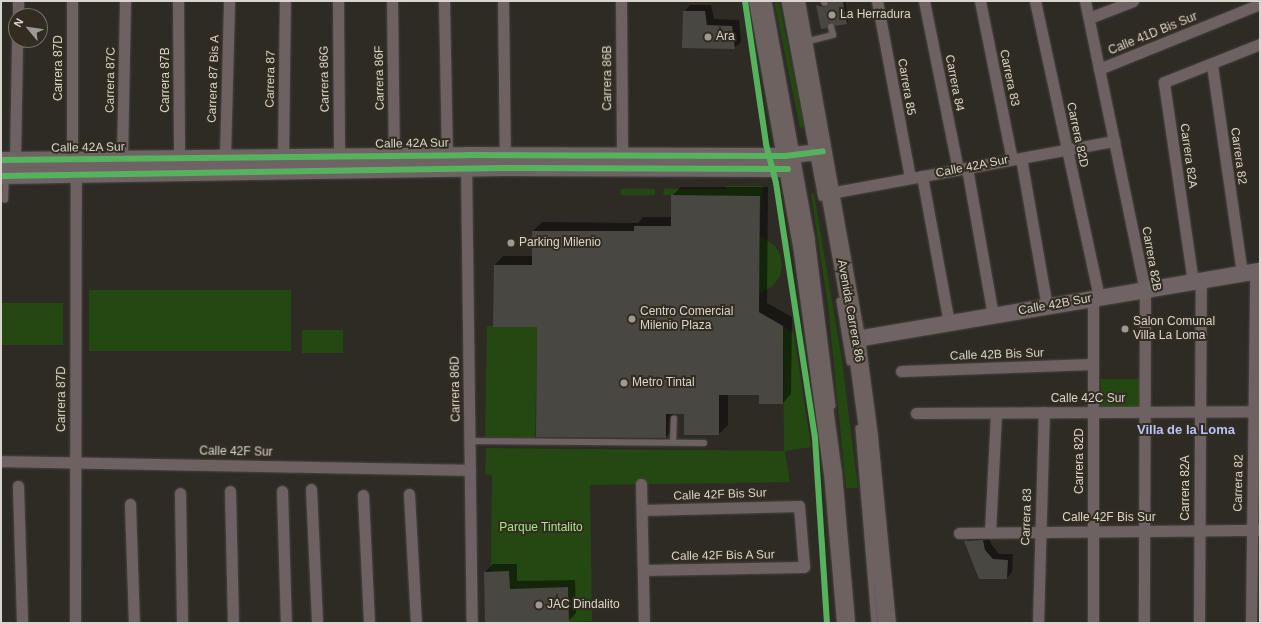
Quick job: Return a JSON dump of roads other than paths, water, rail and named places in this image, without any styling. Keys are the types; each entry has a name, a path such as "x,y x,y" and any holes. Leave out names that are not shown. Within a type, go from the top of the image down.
{"main road":[{"name":"Avenida Carrera 86","path":"758,1 801,156 826,198 856,339 869,436 886,623"},
{"name":"Avenida Carrera 86","path":"795,2 805,42 801,156 803,252 826,412 846,623"}],"street":[{"name":"Carrera 87D","path":"72,1 72,159"},
{"name":"Carrera 87C","path":"122,159 125,1"},
{"name":"Carrera 87B","path":"178,1 179,158"},
{"name":"Carrera 87 Bis A","path":"225,158 229,1"},
{"name":"Carrera 87","path":"283,157 285,1"},
{"name":"Carrera 86G","path":"338,1 339,156"},
{"name":"Carrera 86F","path":"392,1 394,156"},
{"path":"444,1 447,155"},
{"path":"503,1 505,155"},
{"name":"Carrera 86B","path":"621,1 622,155"},
{"name":"Carrera 85","path":"877,1 910,178"},
{"name":"Carrera 84","path":"924,1 993,316"},
{"name":"Carrera 83","path":"980,1 1017,159 1047,307"},
{"name":"Carrera 82D","path":"1035,1 1067,149 1096,299 1093,364 1093,623"},
{"name":"Carrera 82B","path":"1085,1 1145,290 1144,623"},
{"path":"1089,18 1133,1"},
{"name":"Calle 41D Bis Sur","path":"1100,69 1260,4"},
{"path":"1212,65 1260,44"},
{"path":"8,160 16,48"},
{"name":"Carrera 82A","path":"1199,623 1200,412 1197,282 1164,82 1212,65"},
{"name":"Carrera 82","path":"1212,65 1254,277 1257,411 1256,530 1251,623"},
{"name":"Calle 42A Sur","path":"826,198 910,178 1114,141"},
{"name":"Calle 42A Sur","path":"8,160 447,155 466,162 505,155 801,156"},
{"name":"Calle 42A Sur","path":"3,176 76,176 466,162 801,156"},
{"name":"Carrera 86D","path":"466,162 472,623"},
{"name":"Carrera 87D","path":"75,623 76,176"},
{"path":"922,176 949,323"},
{"name":"Calle 42B Sur","path":"856,339 1145,290 1197,282 1254,277"},
{"name":"Calle 42B Bis Sur","path":"901,371 1093,364"},
{"name":"Calle 42C Sur","path":"916,413 1257,411"},
{"name":"Carrera 83","path":"1038,623 1039,532 1044,412"},
{"path":"990,532 996,413"},
{"name":"Calle 42F Sur","path":"1,461 470,470"},
{"path":"641,484 644,623"},
{"path":"18,486 22,623"},
{"path":"310,489 316,623"},
{"path":"230,491 233,623"},
{"path":"282,491 286,623"},
{"path":"180,493 182,623"},
{"path":"409,494 416,623"},
{"path":"363,495 368,623"},
{"path":"130,504 134,623"},
{"name":"Calle 42F Bis Sur","path":"642,510 799,506 804,567"},
{"name":"Calle 42F Bis Sur","path":"959,533 1256,530"},
{"name":"Calle 42F Bis A Sur","path":"643,570 804,567"}],"lane":[{"path":"769,1 801,156 834,412"},
{"path":"795,2 801,156"},
{"path":"805,42 833,35 831,27"},
{"path":"3,176 5,200"},
{"path":"839,296 852,370"},
{"path":"673,443 674,419"},
{"path":"858,422 875,623"},
{"path":"470,441 704,443"}],"place":[{"name":"La Herradura","path":"832,15"},
{"name":"Ara","path":"708,37"},
{"name":"Parking Milenio","path":"511,243"},
{"name":"Centro Comercial Milenio Plaza","path":"632,319"},
{"name":"Salon Comunal Villa La Loma","path":"1125,329"},
{"name":"Metro Tintal","path":"624,383"},
{"name":"JAC Dindalito","path":"539,605"}],"district":[{"name":"Villa de la Loma","path":"1186,430"}],"park label":[{"name":"Parque Tintalito","path":"541,528"}]}
